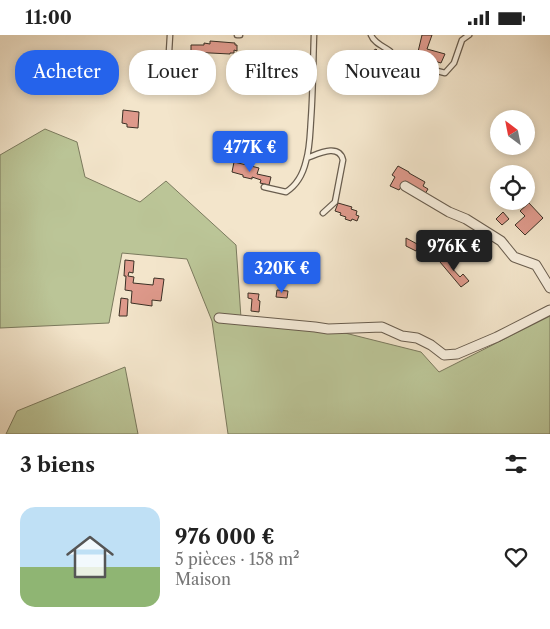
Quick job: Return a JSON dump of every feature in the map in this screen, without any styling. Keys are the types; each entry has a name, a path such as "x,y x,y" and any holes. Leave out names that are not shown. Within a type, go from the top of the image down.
{"street":[{"path":"405,186 449,212 466,219 501,241 514,257 536,265 550,288"},
{"path":"219,318 328,329 382,327 402,336 417,337 444,355 457,354 497,337 550,310"}],"lane":[{"path":"169,50 170,35"},
{"path":"264,187 286,192 299,180 307,158 313,88 314,35"},
{"path":"370,35 377,43 388,50"},
{"path":"439,71 445,73 454,63 462,40 469,35"},
{"path":"307,158 332,150 342,154 343,160 335,202 323,213"}],"green space":[{"path":"45,129 77,142 85,177 140,202 166,181 236,245 241,318 341,332 421,352 439,372 550,316 550,434 228,434 212,321 187,259 122,253 109,323 0,328 0,155"},
{"path":"125,367 138,434 6,434 17,411"}],"building":[{"path":"422,35 432,35 427,49 431,50 418,50"},
{"path":"210,41 235,43 237,50 226,50 226,54 216,53 216,50 191,50 191,45 210,44"},
{"path":"439,52 445,54 441,63 439,62"},
{"path":"123,110 139,112 138,128 127,127 127,124 122,123"},
{"path":"234,162 259,168 257,174 271,177 269,185 260,183 261,180 243,177 243,175 232,172"},
{"path":"398,166 425,182 423,186 428,189 425,194 405,181 399,190 390,186 395,177 392,175"},
{"path":"338,203 352,207 351,209 357,211 356,215 359,216 357,221 345,219 346,217 340,215 341,213 335,211"},
{"path":"535,209 543,218 525,235 515,225 525,216 520,211"},
{"path":"503,212 509,219 502,225 496,219"},
{"path":"406,238 419,245 416,251 406,246"},
{"path":"447,256 454,264 451,267 460,277 463,274 469,281 461,287 440,262"},
{"path":"125,260 134,261 133,273 129,272 128,276 134,277 133,283 153,285 154,278 164,279 161,301 152,300 152,306 131,303 132,291 125,290"},
{"path":"277,290 288,291 287,298 276,297"},
{"path":"248,293 259,294 259,312 251,311 252,299 248,298"},
{"path":"121,298 128,299 127,316 119,316"}]}
